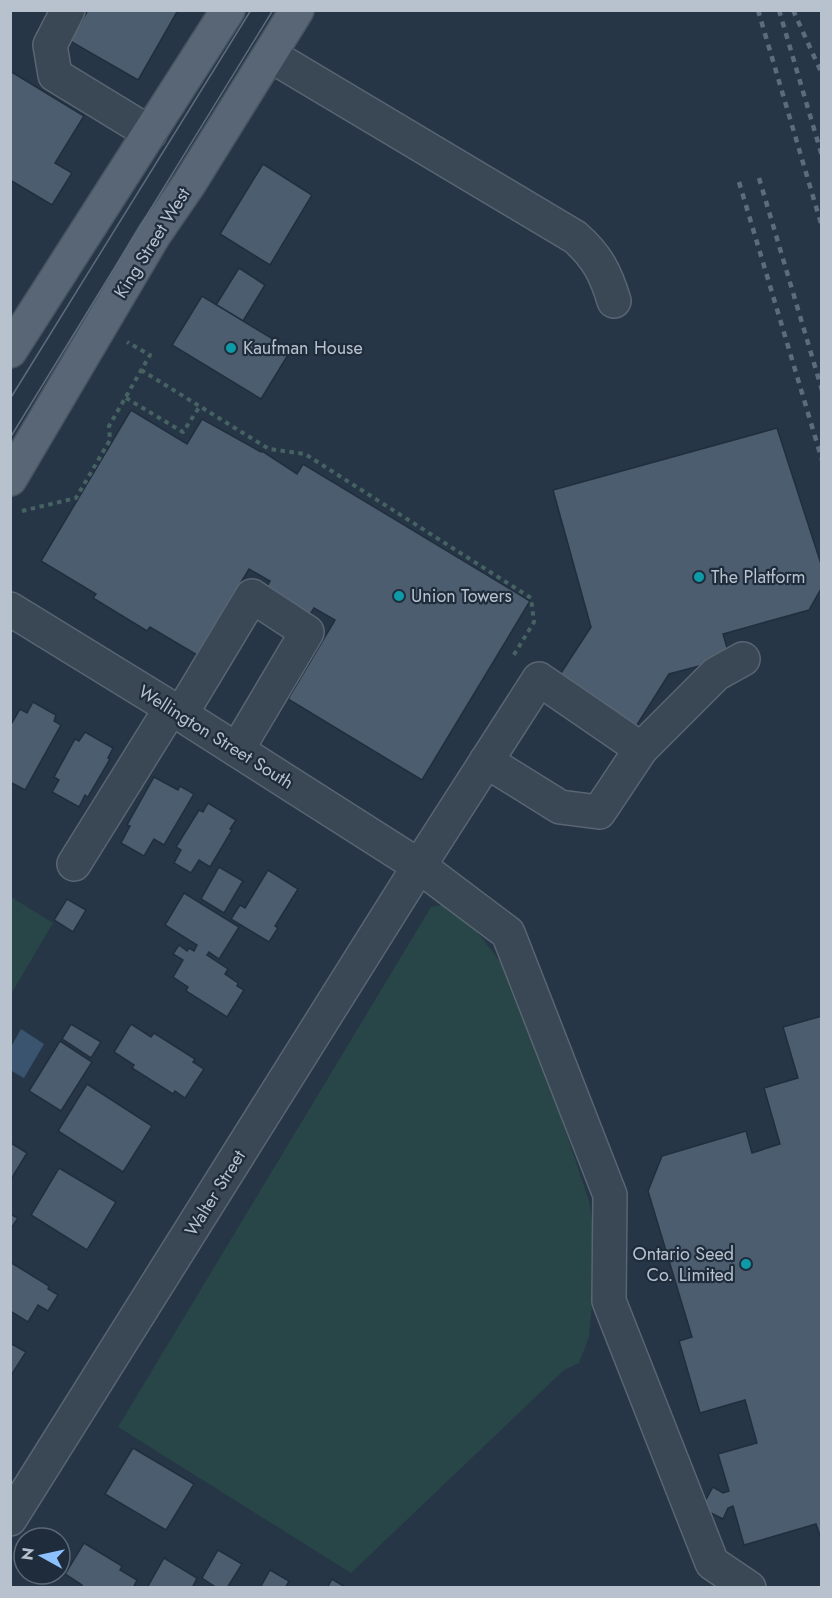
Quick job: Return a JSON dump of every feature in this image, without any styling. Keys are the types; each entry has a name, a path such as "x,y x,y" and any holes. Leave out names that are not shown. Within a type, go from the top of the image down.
{"main road":[{"path":"10,351 228,10"},
{"name":"King Street West","path":"10,479 154,235 189,184 297,10"}],"street":[{"path":"68,10 50,45 55,75 150,133"},
{"path":"270,55 575,237 586,246 606,273 614,301"},
{"path":"74,864 252,596 307,632 237,750"},
{"name":"Wellington Street South","path":"10,609 176,711 419,867 508,933 610,1195 609,1301 712,1563 749,1587"},
{"path":"486,761 560,807 599,812 641,748 716,674 743,659"},
{"name":"Walter Street","path":"10,1519 539,679 641,748"}],"path":[{"path":"12,513 76,498 110,440 109,426 150,355"},
{"path":"141,370 269,449 305,454 531,598 534,622 510,661"},
{"path":"126,398 183,432 200,406"}],"green space":[{"path":"11,897 53,923 11,994"},
{"path":"446,904 464,915 502,964 526,1012 589,1201 593,1226 589,1337 579,1363 564,1370 351,1573 118,1427 431,907"}],"water":[{"path":"21,1029 44,1044 24,1078 10,1070 11,1047"}],"building":[{"path":"88,10 178,10 138,80 70,41"},
{"path":"10,71 84,116 55,163 72,173 52,205 10,180"},
{"path":"263,164 312,195 270,265 220,234"},
{"path":"239,268 265,285 243,321 216,305"},
{"name":"Kaufman House","path":"202,296 291,350 261,399 172,345"},
{"name":"Union Towers","path":"131,410 187,444 202,419 262,451 297,474 303,464 530,601 422,780 288,699 335,620 314,608 309,616 265,590 270,581 249,569 197,655 150,627 147,631 93,598 96,594 41,561"},
{"name":"The Platform","path":"777,428 822,567 822,587 809,610 723,634 730,658 669,674 635,728 559,676 591,627 553,490"},
{"path":"33,702 56,715 54,721 61,725 25,790 10,782 10,726 20,709 27,713"},
{"path":"85,732 113,748 108,758 110,759 88,797 85,795 79,807 52,792 59,780 54,777 75,739 79,741"},
{"path":"154,777 178,790 180,786 194,794 164,845 154,839 144,856 121,843 130,826 127,825"},
{"path":"208,803 236,820 210,867 199,860 191,873 174,863 181,850 176,847 199,810 203,812"},
{"path":"219,867 243,881 224,913 201,899"},
{"path":"268,870 298,889 275,926 278,928 269,942 231,919 240,905 245,908"},
{"path":"184,893 239,927 219,959 209,952 207,955 228,969 225,974 244,990 227,1017 186,991 188,987 173,977 183,960 173,954 179,945 187,951 189,948 194,951 197,945 165,925"},
{"path":"67,899 86,910 73,932 54,920"},
{"name":"Ontario Seed Co. Limited","path":"822,1016 822,1541 816,1524 744,1545 733,1506 728,1508 723,1519 701,1508 713,1487 723,1493 729,1491 718,1454 757,1443 745,1400 700,1413 679,1341 692,1337 648,1191 662,1156 746,1131 752,1153 780,1144 764,1088 798,1078 783,1027"},
{"path":"71,1024 101,1042 91,1058 62,1039"},
{"path":"131,1024 151,1037 154,1033 195,1059 193,1062 204,1069 185,1098 175,1091 173,1094 132,1068 134,1065 114,1052"},
{"path":"60,1041 92,1062 61,1111 29,1091"},
{"path":"87,1084 152,1126 123,1172 58,1131"},
{"path":"10,1144 27,1153 10,1181"},
{"path":"59,1168 116,1202 87,1250 31,1215"},
{"path":"10,1214 18,1218 10,1230"},
{"path":"10,1262 49,1286 48,1289 58,1295 48,1311 38,1305 28,1322 10,1311"},
{"path":"10,1343 26,1352 10,1377"},
{"path":"133,1448 194,1484 166,1530 105,1494"},
{"path":"84,1543 122,1566 120,1570 137,1580 133,1588 81,1588 82,1585 72,1579 72,1563"},
{"path":"218,1550 242,1564 227,1588 217,1588 202,1578"},
{"path":"164,1558 197,1578 192,1588 147,1588"},
{"path":"270,1570 289,1581 285,1588 260,1588"},
{"path":"332,1579 345,1587 345,1588 327,1588"}],"tram line":[{"path":"10,399 251,10"},
{"path":"10,438 273,10"}],"railway":[{"path":"758,10 822,227"},
{"path":"779,10 822,156"},
{"path":"793,10 822,74"},
{"path":"759,178 822,390"},
{"path":"739,182 822,460"}],"place":[{"name":"Kaufman House","path":"231,348"},
{"name":"The Platform","path":"699,577"},
{"name":"Union Towers","path":"399,596"},
{"name":"Ontario Seed Co. Limited","path":"746,1264"}]}
